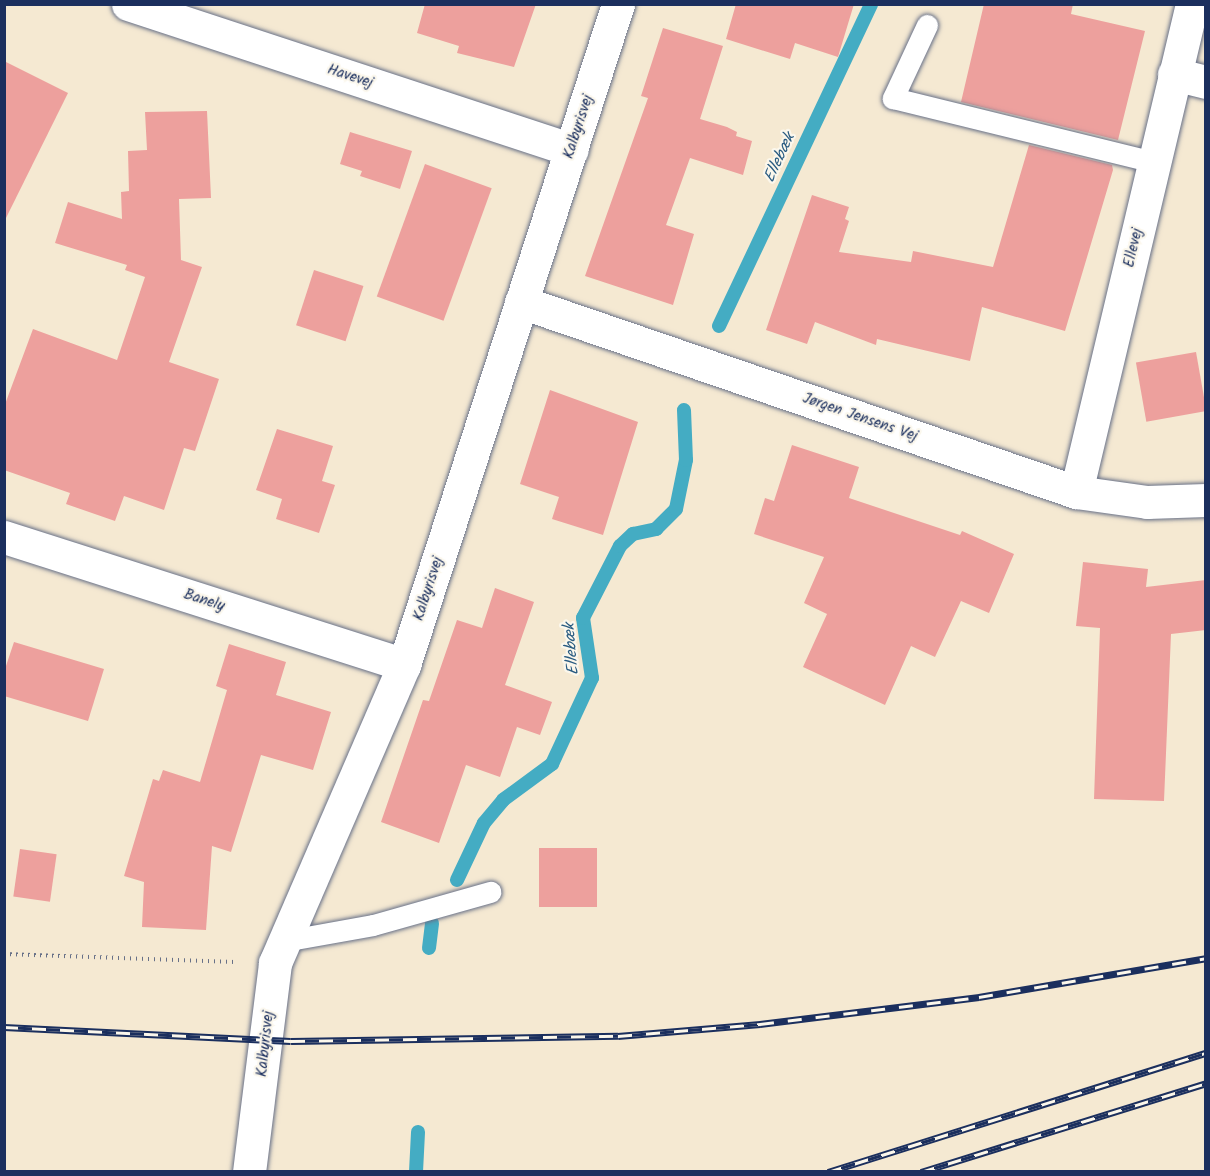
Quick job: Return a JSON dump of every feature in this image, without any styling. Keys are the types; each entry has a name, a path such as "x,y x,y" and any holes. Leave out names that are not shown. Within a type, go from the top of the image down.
{"street":[{"name":"Havevej","path":"128,4 572,150"},
{"name":"Kalbyrisvej","path":"249,1172 279,952 404,665 618,4"},
{"name":"Ellevej","path":"1076,492 1192,4"},
{"path":"1174,74 1206,82"},
{"name":"Jørgen Jensens Vej","path":"521,302 1076,492 1147,502 1206,500"},
{"name":"Banely","path":"4,537 404,665"}],"lane":[{"path":"927,25 892,98 1154,162"},
{"path":"279,952 490,892"}],"path":[{"path":"4,954 279,952"}],"building":[{"path":"425,4 536,4 514,67 457,53 459,46 417,33"},
{"path":"736,4 854,4 838,57 795,43 790,59 726,39"},
{"path":"984,4 1073,4 1071,14 1145,31 1118,140 961,102"},
{"path":"663,28 723,46 700,119 727,127 737,132 736,136 752,141 743,175 690,158 666,225 694,234 673,305 585,276 648,98 641,96"},
{"path":"4,61 68,93 4,222"},
{"path":"207,111 211,198 179,199 181,260 202,267 169,362 219,379 195,451 184,448 164,510 124,496 115,521 66,504 70,493 4,470 4,407 33,329 117,360 145,277 125,270 127,265 55,243 68,202 122,219 121,192 129,191 128,151 147,150 145,112"},
{"path":"350,132 412,151 400,189 360,176 362,171 340,164"},
{"path":"1029,145 1112,165 1113,170 1065,331 982,307 970,361 877,339 876,345 815,322 807,344 766,330 812,195 849,207 845,219 849,221 839,252 911,262 913,251 993,267"},
{"path":"425,164 492,188 443,321 377,296"},
{"path":"314,270 363,286 346,341 296,325"},
{"path":"1196,352 1206,411 1146,422 1136,363"},
{"path":"550,390 638,422 603,535 552,519 559,497 520,484"},
{"path":"277,429 333,446 322,481 335,485 319,533 276,519 282,499 256,490"},
{"path":"792,445 859,467 849,498 960,535 962,531 1014,554 989,613 961,601 935,657 911,646 885,705 803,667 827,614 804,603 824,557 754,534 765,498 774,501"},
{"path":"1083,562 1148,569 1146,587 1206,580 1206,630 1171,634 1164,801 1094,799 1100,628 1076,626"},
{"path":"495,588 534,602 505,685 552,702 540,735 517,727 500,777 466,765 439,843 381,822 423,700 429,701 457,620 482,628"},
{"path":"14,642 104,669 88,721 4,696 4,672"},
{"path":"229,644 286,662 276,695 331,712 313,770 261,755 231,852 212,846 206,930 142,927 144,882 124,876 153,779 159,781 163,770 200,782 227,690 216,686"},
{"path":"539,848 597,848 597,907 539,907"},
{"path":"20,849 57,854 50,902 13,897"}],"waterway":[{"name":"Ellebæk","path":"719,326 871,4"},
{"name":"Ellebæk","path":"457,880 484,823 503,800 552,764 592,678 583,618 620,546 633,534 656,529 676,509 686,460 684,410"},
{"name":"Ellebæk","path":"429,948 432,923"},
{"name":"Ellebæk","path":"416,1172 418,1132"}],"railway":[{"path":"4,1027 291,1041 618,1036 760,1024 979,997 1206,958"},
{"path":"828,1172 1206,1053"},
{"path":"921,1172 1206,1083"}]}
